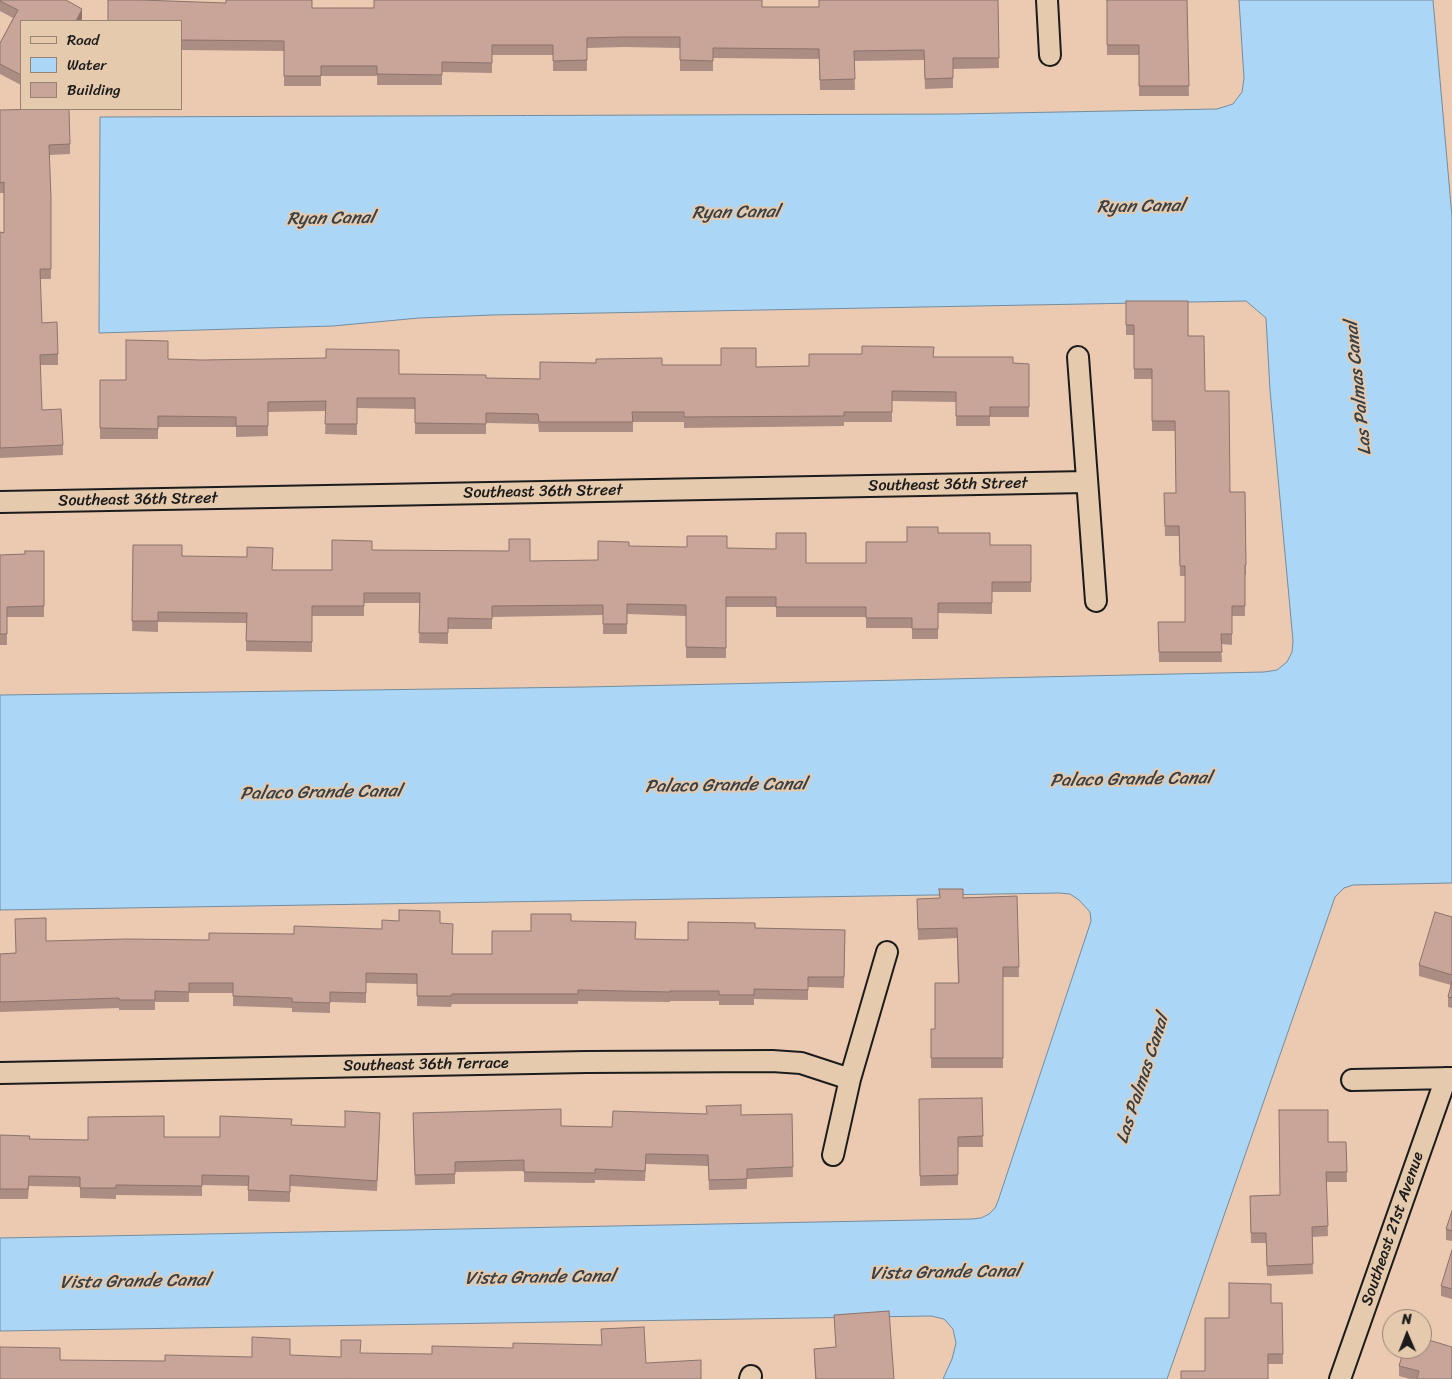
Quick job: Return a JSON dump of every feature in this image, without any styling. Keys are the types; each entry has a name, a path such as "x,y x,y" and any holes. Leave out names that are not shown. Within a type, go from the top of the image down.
{"street":[{"path":"1047,0 1050,55"},
{"path":"1078,357 1096,601"},
{"name":"Southeast 36th Street","path":"0,502 1087,482"},
{"path":"833,1155 850,1079 887,952"},
{"name":"Southeast 36th Terrace","path":"0,1073 586,1062 772,1061 801,1063 850,1079"},
{"path":"1352,1080 1449,1078"},
{"name":"Southeast 21st Avenue","path":"1340,1379 1449,1078"}],"water":[{"path":"1239,0 1433,0 1452,217 1452,883 1353,885 1344,888 1335,897 1167,1379 943,1379 952,1359 956,1343 953,1329 944,1319 931,1316 0,1331 0,1238 981,1218 995,1208 998,1201 1091,921 1090,912 1079,900 1070,894 1059,893 0,910 0,695 585,687 1264,672 1277,670 1287,662 1292,652 1293,641 1270,390 1266,318 1246,301 492,315 419,318 333,326 99,333 100,117 955,114 1217,109 1233,104 1242,92 1244,78"}],"building":[{"path":"66,0 82,9 76,20 20,20 20,74 0,64 0,43 18,10 0,1"},
{"path":"108,0 226,3 226,0 312,0 312,8 374,8 374,0 762,0 762,7 819,7 819,0 998,0 999,58 953,58 953,78 925,79 924,50 854,51 855,79 820,80 819,49 713,48 713,61 680,60 680,37 624,37 587,38 587,60 553,61 553,45 492,45 492,63 442,62 442,75 377,74 377,66 321,66 321,76 284,76 284,41 182,40 182,20 108,20"},
{"path":"1107,0 1187,0 1189,86 1139,86 1139,45 1107,45"},
{"path":"0,110 69,110 70,144 49,145 51,269 40,269 42,323 57,322 58,354 40,355 42,410 61,409 63,445 0,448 0,232 4,233 4,182 0,183"},
{"path":"1126,301 1188,301 1188,336 1204,336 1205,391 1229,391 1230,492 1245,492 1245,606 1232,606 1232,634 1221,634 1222,652 1159,652 1158,622 1185,622 1185,566 1180,566 1179,526 1165,526 1164,493 1176,493 1175,421 1152,421 1152,369 1134,369 1134,325 1126,325"},
{"path":"126,340 168,341 168,359 326,358 326,349 399,350 399,374 486,375 486,378 540,379 540,362 596,363 596,359 662,358 662,365 721,365 721,348 756,348 756,367 809,366 809,354 862,354 862,346 934,347 933,357 1013,357 1013,363 1029,364 1029,407 990,407 990,416 956,416 956,392 892,391 892,412 844,412 844,416 684,417 684,412 632,412 633,422 539,422 538,414 486,413 486,424 415,423 415,398 357,398 357,424 325,424 326,401 268,402 268,426 236,426 236,417 158,416 158,429 100,428 100,380 126,380"},
{"path":"907,527 938,527 938,533 990,533 990,545 1031,545 1031,582 992,582 992,603 938,603 938,629 912,629 912,618 866,618 866,607 776,607 776,597 726,597 726,648 686,647 686,605 627,604 627,624 603,624 603,605 492,606 492,619 448,618 448,633 419,633 420,593 364,593 364,606 312,606 312,642 246,641 247,613 158,612 158,621 132,621 133,545 182,545 182,556 247,557 247,547 273,548 272,570 332,570 332,540 372,541 372,550 509,551 509,539 530,539 530,561 598,560 598,541 629,542 629,546 687,547 687,536 727,536 727,548 776,549 776,533 806,533 806,563 866,563 866,542 907,542"},
{"path":"25,551 44,551 44,606 7,607 7,634 0,634 0,555 25,554"},
{"path":"939,889 963,889 963,898 1017,896 1019,967 1003,967 1003,1058 931,1058 931,1029 935,1029 935,983 959,983 957,928 918,929 917,899 940,898"},
{"path":"399,910 440,911 440,923 453,924 452,954 492,954 492,931 531,931 531,914 571,914 571,921 636,922 635,939 688,940 688,922 755,923 755,928 845,930 844,977 808,977 808,990 754,989 754,995 719,995 719,991 578,990 578,994 452,994 451,996 417,996 417,974 366,973 366,993 330,992 330,1003 292,1002 292,998 233,996 233,983 189,983 189,992 155,991 155,1000 119,1000 119,998 0,1002 0,954 16,953 15,919 46,918 46,941 126,939 209,940 209,933 294,934 294,926 382,929 382,920 399,921"},
{"path":"1435,912 1452,917 1452,975 1419,965"},
{"path":"1452,981 1452,998 1448,997"},
{"path":"982,1098 983,1136 958,1137 958,1175 920,1176 919,1099"},
{"path":"741,1105 741,1115 792,1114 793,1167 747,1169 747,1179 709,1180 708,1155 646,1154 645,1171 595,1169 595,1173 524,1172 524,1160 455,1162 455,1174 415,1175 413,1113 561,1109 561,1126 612,1127 613,1111 707,1114 706,1106"},
{"path":"1279,1110 1328,1110 1328,1142 1346,1142 1347,1172 1326,1172 1328,1226 1312,1227 1313,1264 1267,1266 1266,1233 1251,1233 1250,1196 1280,1195"},
{"path":"345,1111 380,1113 377,1181 290,1175 290,1192 248,1190 249,1176 202,1175 202,1186 116,1185 116,1188 80,1188 80,1177 29,1176 28,1189 0,1189 0,1135 30,1136 29,1139 88,1140 88,1117 164,1116 164,1137 220,1137 220,1116 292,1119 291,1125 345,1127"},
{"path":"1452,1211 1452,1231 1446,1229"},
{"path":"1452,1250 1452,1289 1441,1286"},
{"path":"1229,1283 1271,1284 1271,1303 1282,1303 1283,1354 1268,1354 1268,1379 1181,1379 1181,1371 1205,1371 1205,1318 1229,1318"},
{"path":"889,1311 894,1379 816,1379 814,1349 836,1347 834,1315"},
{"path":"644,1327 646,1363 701,1360 701,1379 0,1379 0,1347 60,1348 60,1360 165,1361 165,1355 252,1357 252,1337 290,1339 290,1355 341,1357 341,1340 361,1340 360,1353 432,1354 432,1346 513,1348 513,1343 602,1345 601,1329"},
{"path":"1432,1341 1452,1347 1452,1379 1417,1379 1419,1371 1399,1366 1401,1359 1432,1359"}],"water label":[{"name":"Ryan Canal","path":"1141,207"},
{"name":"Ryan Canal","path":"736,213"},
{"name":"Ryan Canal","path":"331,219"},
{"name":"Las Palmas Canal","path":"1359,388"},
{"name":"Palaco Grande Canal","path":"1131,780"},
{"name":"Palaco Grande Canal","path":"726,786"},
{"name":"Palaco Grande Canal","path":"321,793"},
{"name":"Las Palmas Canal","path":"1143,1079"},
{"name":"Vista Grande Canal","path":"945,1273"},
{"name":"Vista Grande Canal","path":"540,1278"},
{"name":"Vista Grande Canal","path":"135,1282"}]}
